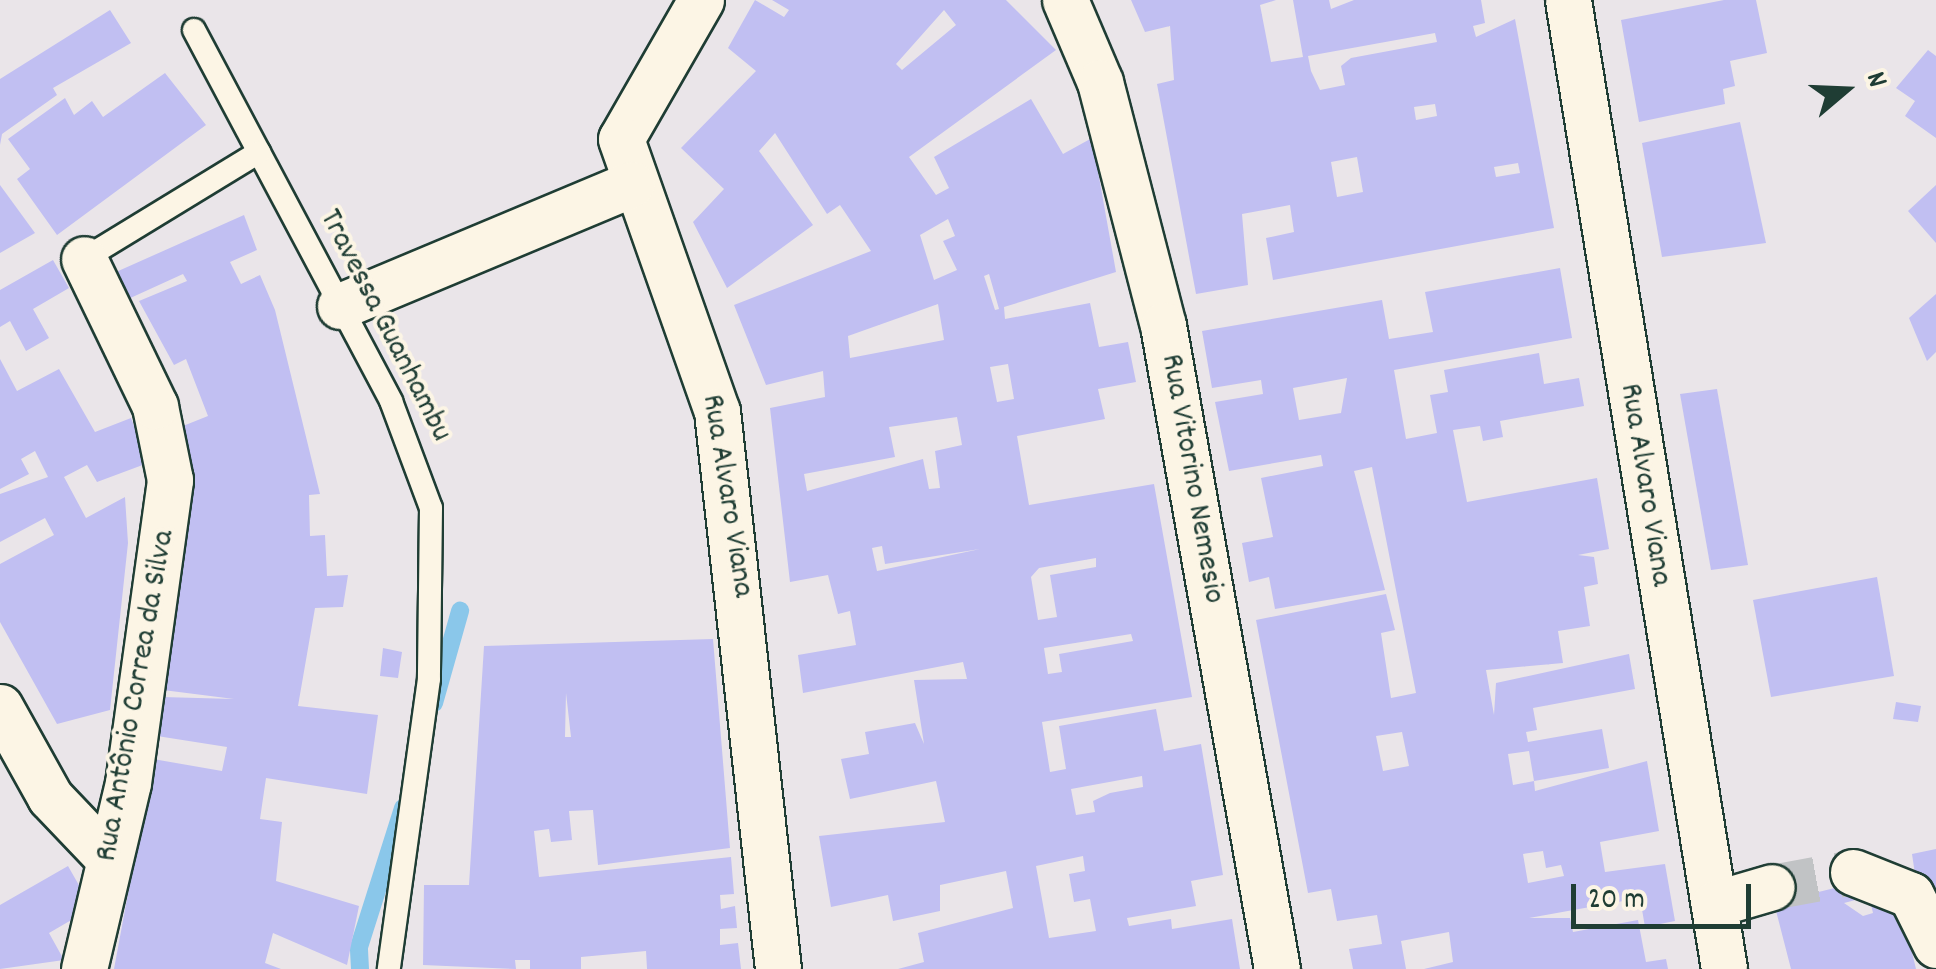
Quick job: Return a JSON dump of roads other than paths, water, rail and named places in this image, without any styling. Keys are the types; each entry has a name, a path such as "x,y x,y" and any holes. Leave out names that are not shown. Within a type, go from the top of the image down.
{"street":[{"name":"Rua Alvaro Viana","path":"701,0 622,124 632,184 675,275 718,412 778,969"},
{"name":"Rua Vitorino Nemesio","path":"1065,0 1100,82 1163,325 1277,969"},
{"name":"Rua Alvaro Viana","path":"1568,0 1724,969"},
{"path":"340,306 632,184"},
{"name":"Rua Antônio Correa da Silva","path":"84,259 140,370 169,460 156,620 84,969"},
{"path":"0,707 50,797 108,858"},
{"path":"1853,872 1911,895 1936,944"},
{"path":"1714,904 1772,887"}],"lane":[{"name":"Travessa Guanhambu","path":"194,30 391,401 435,531 429,679 389,969"},
{"path":"84,259 260,152"}],"waterway":[{"path":"434,703 460,611"},
{"path":"360,969 359,947 403,808"}],"tunnel":[{"path":"1772,887 1853,872"}]}
